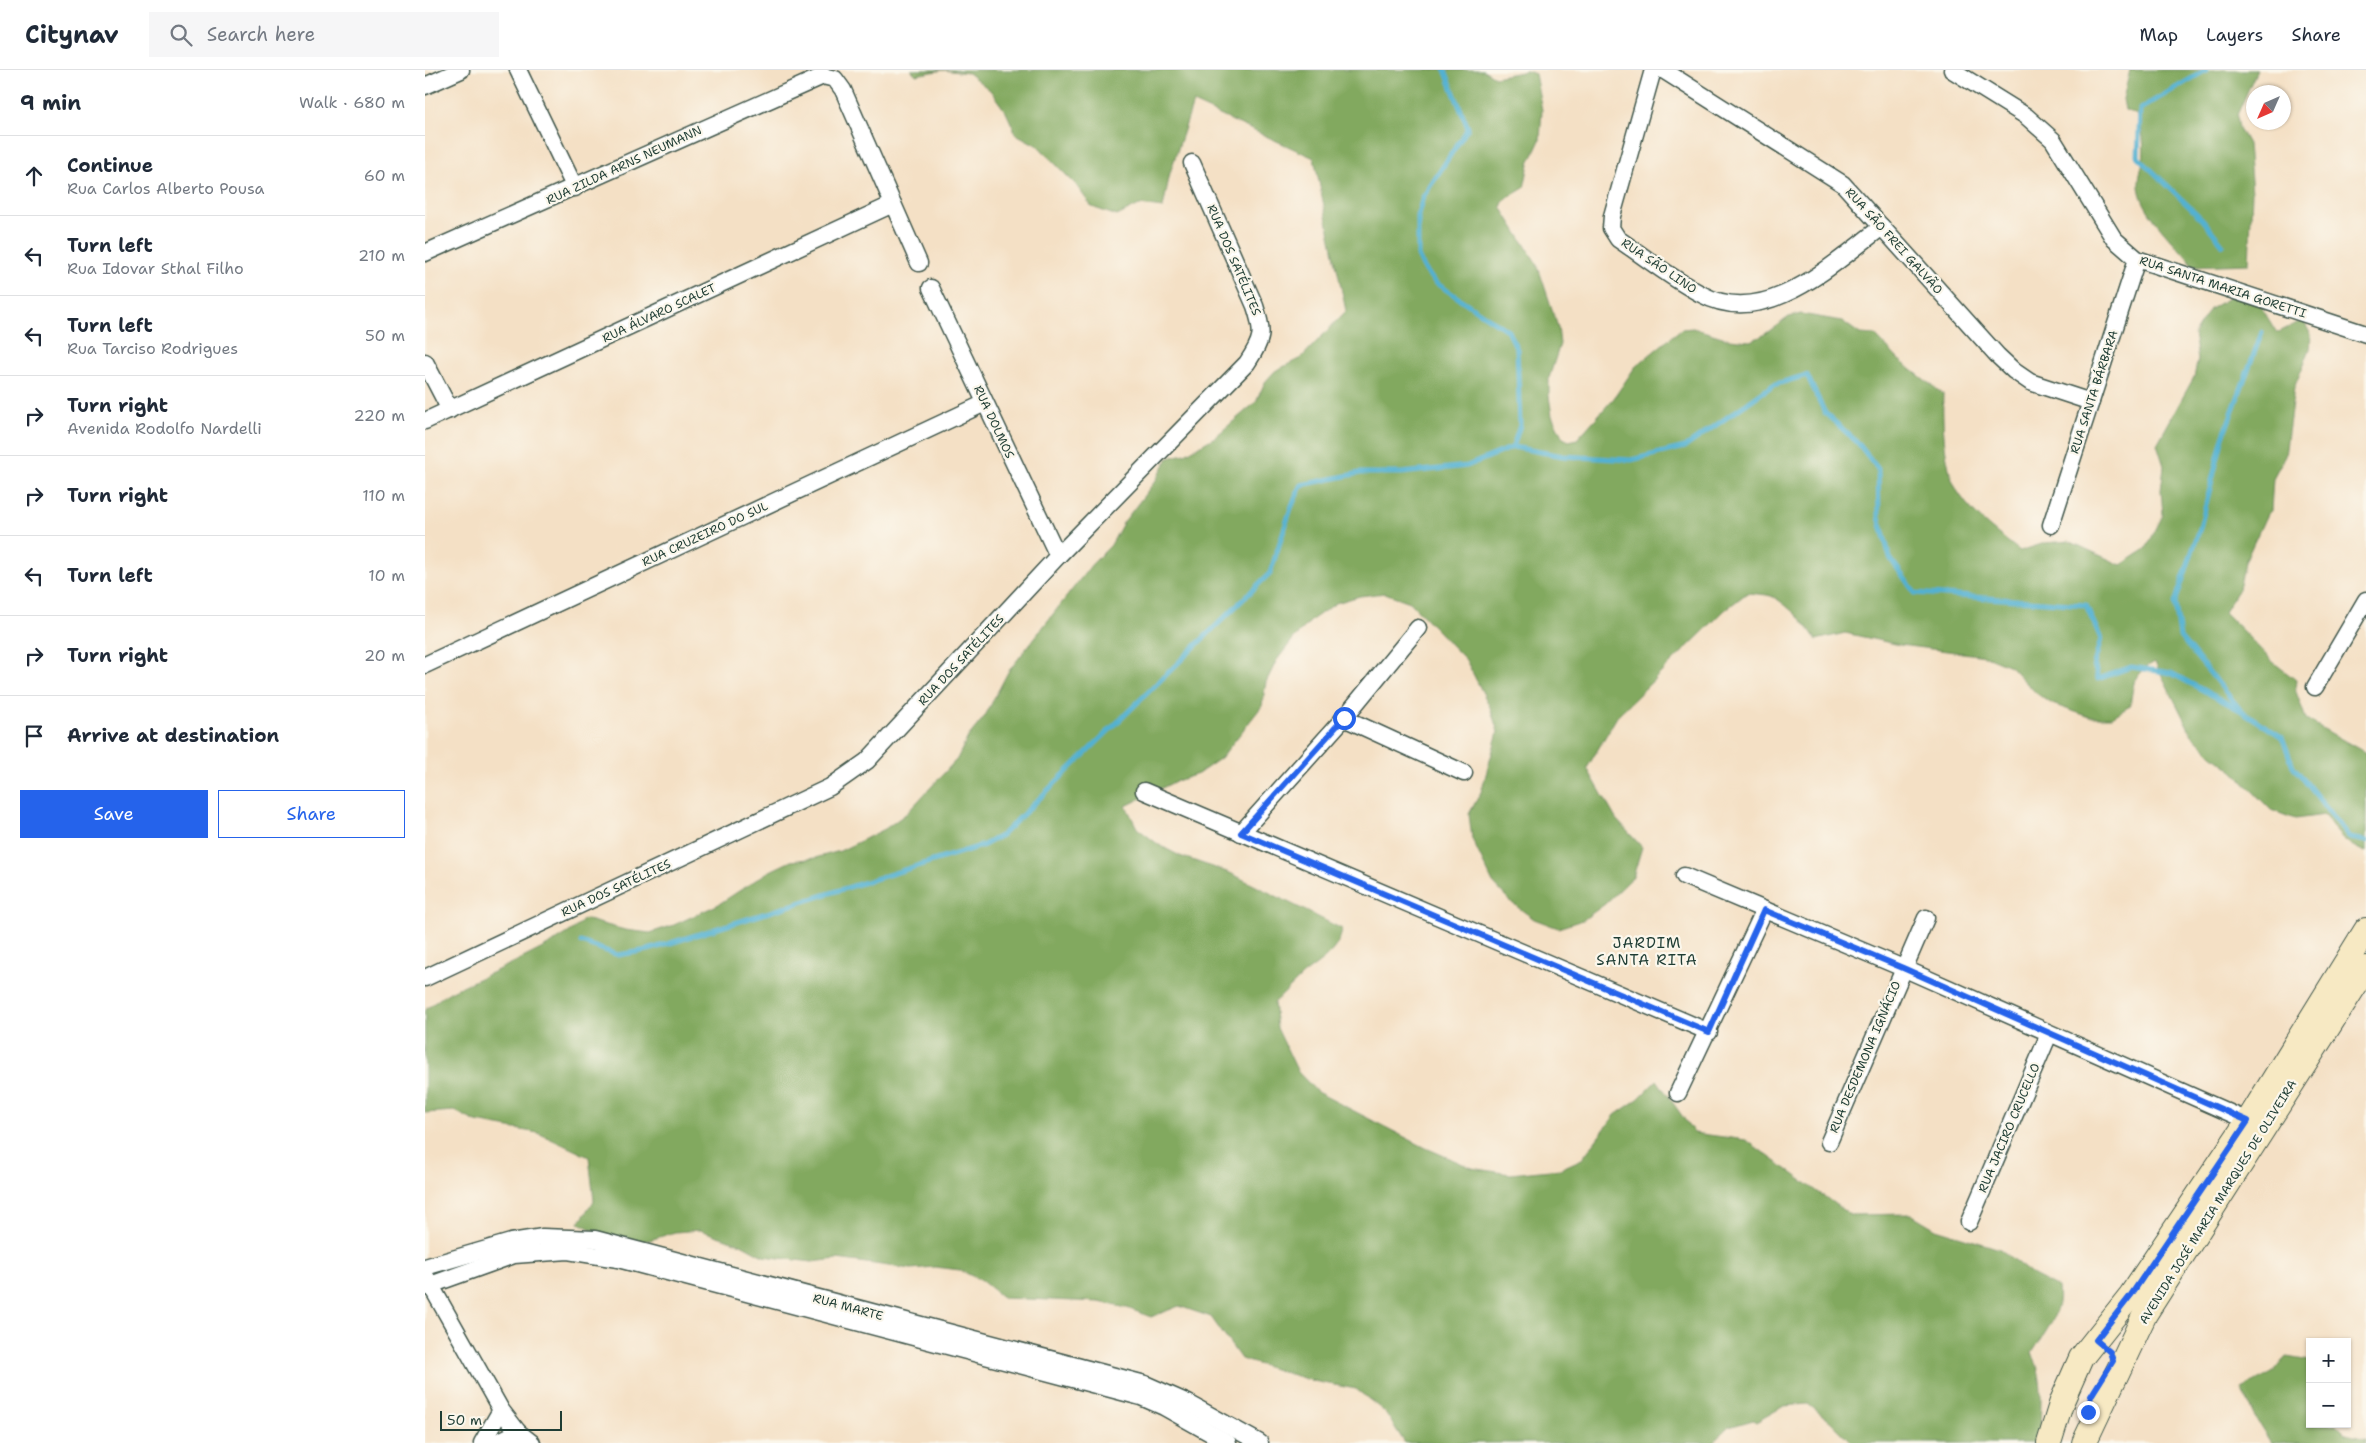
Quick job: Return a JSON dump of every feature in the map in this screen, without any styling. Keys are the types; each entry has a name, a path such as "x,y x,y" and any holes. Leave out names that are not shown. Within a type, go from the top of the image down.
{"main road":[{"name":"AVENIDA JOSÉ MARIA MARQUES DE OLIVEIRA","path":"2049,1443 2062,1402 2081,1358 2131,1295 2248,1121 2366,930"},
{"name":"AVENIDA JOSÉ MARIA MARQUES DE OLIVEIRA","path":"2086,1436 2145,1314 2366,968"},
{"path":"2086,1436 2091,1396 2111,1365 2113,1357 2096,1340"},
{"path":"2061,1443 2066,1421 2062,1402"}],"street":[{"path":"425,86 461,70"},
{"path":"518,70 575,188"},
{"name":"RUA SÃO LINO","path":"1653,70 1611,216 1611,228 1618,239 1702,295 1730,303 1754,303 1777,299 1799,289 1882,227"},
{"name":"RUA SÃO FREI GALVÃO","path":"1663,70 1843,184 1998,356 2014,371 2029,382 2091,402"},
{"name":"RUA SANTA MARIA GORETTI","path":"1952,70 2026,116 2053,140 2114,239 2137,259 2366,334"},
{"name":"RUA ZILDA ARNS NEUMANN","path":"425,254 823,76 835,80 843,90 893,204"},
{"name":"RUA DOS SATÉLITES","path":"425,978 829,787 867,761 1057,556 1247,363 1260,344 1262,327 1255,306 1192,163"},
{"path":"893,204 919,263"},
{"name":"RUA ÁLVARO SCALET","path":"425,421 893,204"},
{"name":"RUA SANTA BÁRBARA","path":"2051,525 2137,259"},
{"name":"RUA DOLMOS","path":"931,288 1057,556"},
{"path":"425,362 450,410"},
{"name":"RUA CRUZEIRO DO SUL","path":"425,665 985,402"},
{"path":"2315,687 2366,600"},
{"path":"1241,833 1344,718 1418,628"},
{"path":"1344,718 1464,773"},
{"path":"1144,791 1709,1032"},
{"path":"1685,876 1903,968 2248,1121"},
{"path":"1678,1093 1709,1032 1764,910"},
{"name":"RUA DESDEMONA IGNÁCIO","path":"1829,1142 1925,918"},
{"name":"RUA JACIRO CRUCELLO","path":"1969,1222 2049,1034"},
{"name":"RUA MARTE","path":"425,1267 511,1242 543,1236 595,1239 1145,1384 1187,1403 1260,1443"},
{"name":"RUA MARTE","path":"427,1282 514,1255 568,1251 618,1259 1141,1397 1164,1407 1228,1443"},
{"path":"427,1282 501,1410 518,1432 532,1443"},
{"path":"482,1443 501,1410"},
{"path":"495,1443 518,1432"}],"green space":[{"path":"911,70 943,70 916,75"},
{"path":"943,70 1483,70 1495,77 1527,71 1535,74 1542,110 1540,140 1529,164 1524,188 1504,200 1501,207 1537,264 1558,327 1560,344 1549,378 1549,396 1552,416 1563,438 1569,441 1577,439 1614,398 1635,367 1681,329 1693,328 1729,339 1750,341 1762,336 1789,317 1801,314 1842,321 1860,334 1875,335 1899,360 1943,394 1945,446 1950,474 1955,485 1966,503 1980,518 2020,551 2045,543 2069,541 2121,565 2146,549 2163,515 2161,490 2164,466 2157,444 2194,377 2198,359 2194,334 2210,309 2232,296 2257,300 2277,333 2303,320 2311,335 2310,349 2294,388 2285,456 2273,478 2271,511 2267,514 2245,562 2239,589 2224,612 2273,662 2296,680 2295,689 2306,719 2366,753 2366,852 2342,838 2325,815 2295,819 2271,810 2233,771 2211,754 2192,735 2155,662 2147,666 2135,680 2130,706 2112,717 2090,717 2052,704 2036,693 2010,666 1986,656 1900,645 1845,633 1816,640 1803,622 1776,599 1768,595 1747,593 1725,610 1618,715 1587,768 1616,819 1642,847 1633,877 1605,904 1583,920 1558,928 1534,919 1512,903 1493,883 1472,839 1469,814 1481,792 1498,732 1490,707 1466,660 1410,602 1385,593 1360,596 1336,603 1313,619 1294,638 1277,660 1266,682 1262,706 1221,758 1198,774 1174,782 1126,806 1137,828 1159,845 1180,856 1230,873 1342,929 1333,950 1274,1003 1277,1028 1298,1072 1317,1092 1426,1148 1472,1168 1510,1174 1560,1169 1582,1159 1615,1115 1638,1099 1657,1080 1694,1133 1746,1140 1850,1215 1911,1214 1936,1229 2000,1249 2031,1274 2058,1288 2059,1297 2055,1314 2032,1353 2037,1364 2041,1386 2041,1443 1852,1443 1830,1421 1808,1404 1784,1406 1756,1422 1753,1420 1729,1427 1712,1443 1405,1443 1385,1412 1356,1389 1313,1381 1241,1359 1211,1317 1179,1306 1151,1317 1127,1308 1099,1302 1003,1298 982,1281 960,1270 935,1267 911,1269 837,1259 812,1262 763,1256 741,1244 700,1230 675,1232 650,1240 625,1243 579,1223 594,1201 589,1157 538,1133 476,1122 455,1111 425,1113 425,1010 447,994 522,959 560,938 584,919 625,930 650,933 674,925 719,904 768,872 791,861 815,858 840,851 885,829 907,813 957,759 968,737 985,716 1008,672 1092,564 1111,545 1123,523 1156,480 1168,458 1185,454 1215,437 1256,402 1265,382 1275,371 1301,358 1346,311 1314,158 1193,103 1170,173 1163,208 1139,205 1117,216 1092,207 1076,185 1038,146 1016,134 1006,112 990,90 968,73"},
{"path":"2130,70 2257,70 2250,85 2246,85 2246,95 2237,115 2239,128 2248,144 2252,193 2249,264 2192,266 2190,261 2154,219 2143,201 2139,188 2144,150 2141,125 2137,115 2125,110 2123,99"},
{"path":"2287,1357 2306,1360 2306,1428 2340,1428 2346,1434 2366,1439 2366,1443 2271,1443 2256,1419 2242,1389 2272,1373"}],"waterway":[{"path":"1445,70 1468,128 1423,197 1418,214 1418,256 1425,271 1436,283 1508,331 1517,349 1520,425 1513,447"},
{"path":"2206,70 2140,109 2138,157 2203,220 2223,245"},
{"path":"2239,708 2180,637 2175,603 2200,528 2223,437 2262,332"},
{"path":"581,942 618,955 648,950 984,845 1002,835 1270,573 1291,508 1301,485 1360,473 1402,473 1467,466 1513,447 1563,456 1631,460 1685,447 1773,385 1807,375 1825,413 1858,443 1878,469 1879,517 1890,558 1915,593 2086,605 2101,639 2094,664 2098,679 2131,667 2171,673 2240,710 2282,737 2293,766 2350,838 2366,841"}],"district":[{"name":"JARDIM SANTA RITA","path":"1647,952"}],"route":[{"path":"1344,718 1241,833 1709,1032 1764,910 1903,968 2248,1121 2131,1295 2096,1340 2110,1352 2113,1361 2091,1396 2088,1412"}]}
